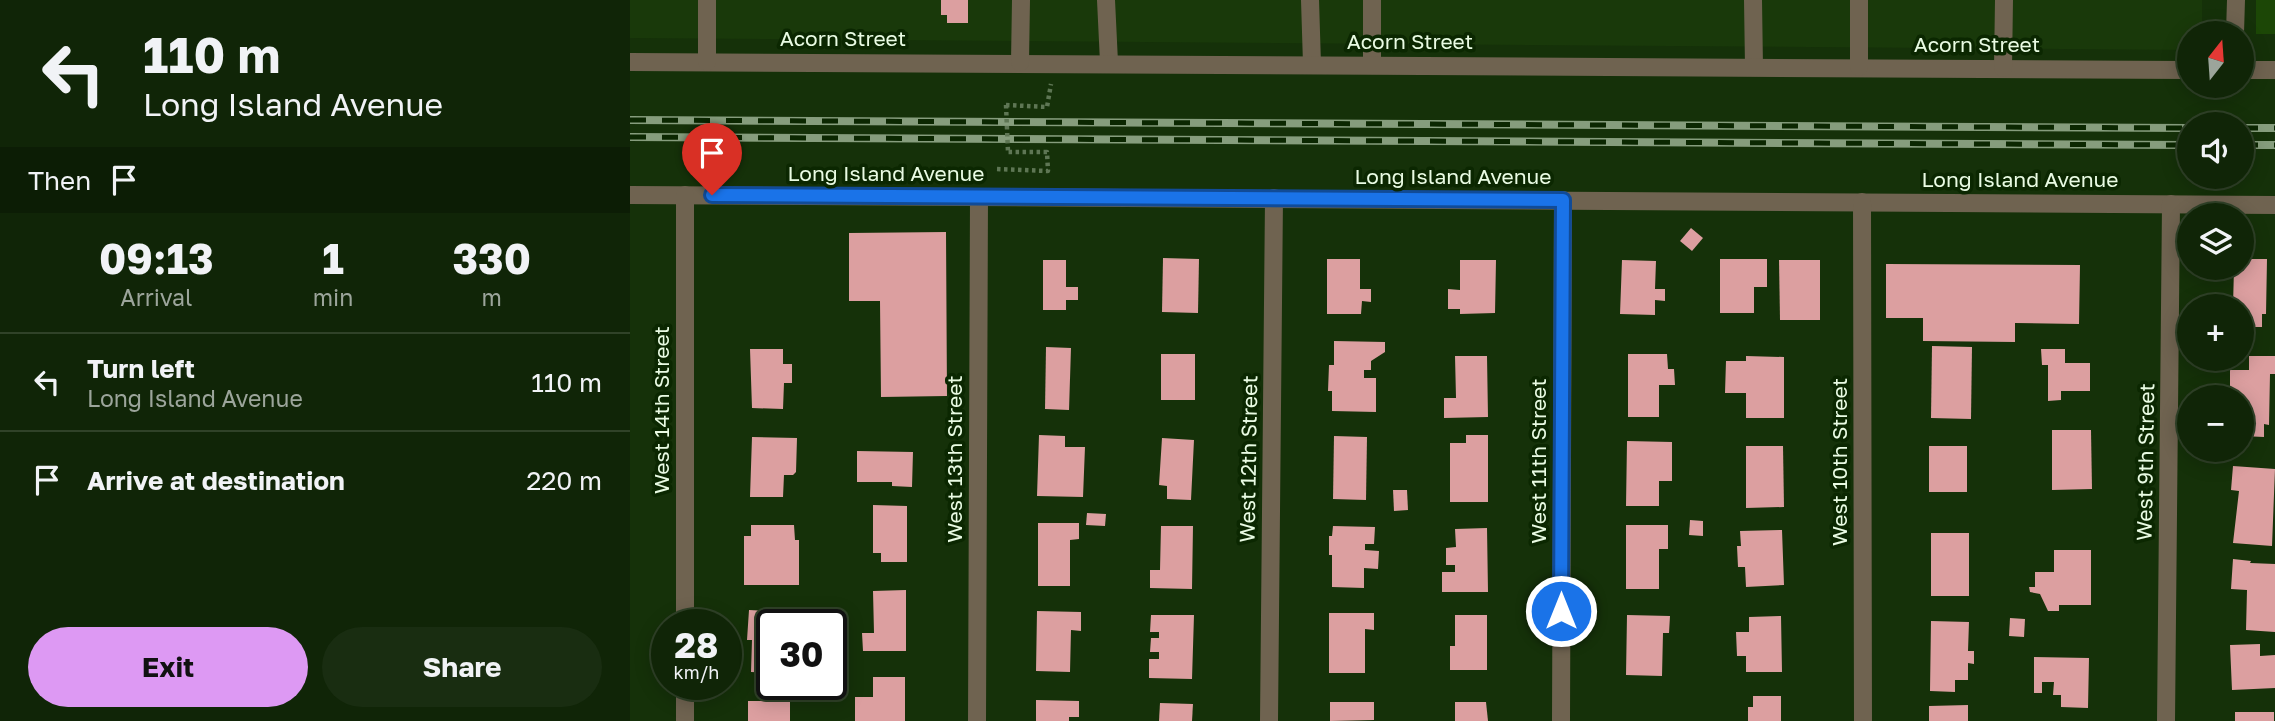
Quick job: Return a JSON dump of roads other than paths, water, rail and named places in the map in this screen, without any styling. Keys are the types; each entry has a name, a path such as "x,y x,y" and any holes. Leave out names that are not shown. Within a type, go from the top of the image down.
{"street":[{"path":"707,0 707,62"},
{"path":"1020,62 1021,0"},
{"path":"1106,0 1109,62"},
{"path":"1310,0 1312,64"},
{"path":"1372,0 1372,64"},
{"path":"1753,0 1754,67"},
{"path":"1859,0 1859,67"},
{"path":"2003,68 2004,0"},
{"path":"2235,21 2236,0"},
{"name":"Acorn Street","path":"630,62 1109,62 2177,70"},
{"path":"2254,70 2275,70"},
{"name":"Long Island Avenue","path":"630,195 2275,205"},
{"name":"West 14th Street","path":"685,195 685,609"},
{"name":"West 13th Street","path":"977,721 979,197"},
{"name":"West 12th Street","path":"1269,721 1274,198"},
{"name":"West 11th Street","path":"1561,721 1563,200"},
{"name":"West 10th Street","path":"1862,202 1863,721"},
{"name":"West 9th Street","path":"2166,721 2171,204"},
{"path":"685,700 685,721"}],"railway":[{"path":"630,120 2177,128"},
{"path":"2254,128 2275,128"},
{"path":"630,137 2177,145"},
{"path":"2254,145 2275,145"}]}
